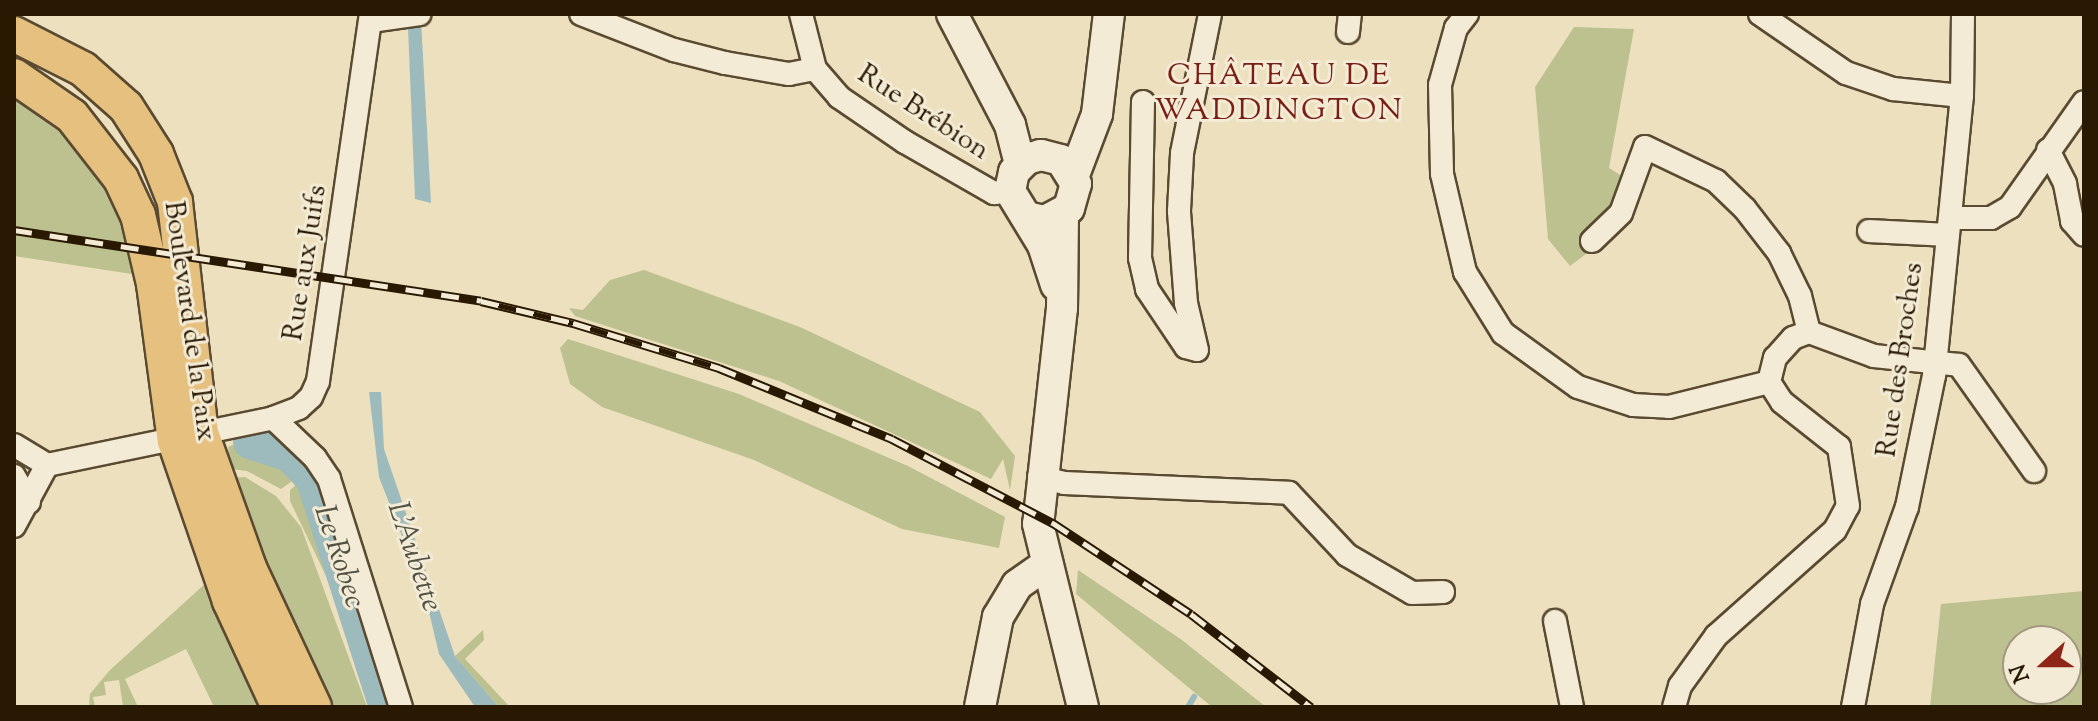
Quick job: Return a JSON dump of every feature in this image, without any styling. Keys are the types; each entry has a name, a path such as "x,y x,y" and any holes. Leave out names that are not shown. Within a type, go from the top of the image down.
{"main road":[{"path":"952,14 1010,125 1041,169 1074,201 1063,215 1045,221 1027,217"},
{"path":"1062,308 1049,258 1027,217 1041,169 1091,132 1109,14"},
{"name":"Boulevard de la Paix","path":"14,34 83,69 126,107 156,154 175,202 188,437 314,707"},
{"name":"Boulevard de la Paix","path":"14,76 72,116 121,179 138,215 188,437 230,601 279,707"},
{"path":"1063,215 1062,308 1039,477 1038,524 1083,707"},
{"path":"980,707 998,617 1017,585 1047,564"},
{"path":"1007,602 1054,593"}],"street":[{"name":"Rue Brébion","path":"581,14 674,50 725,63 789,74 815,69 839,97 905,142 994,193 1041,169"},
{"path":"801,14 815,69"},
{"path":"1143,102 1140,258 1145,281 1186,347 1197,350 1186,303 1179,211 1182,153 1210,14"},
{"path":"1467,14 1456,28 1440,85 1442,174 1465,272 1503,333 1578,387 1633,405 1669,407 1769,382"},
{"path":"1760,14 1846,73 1893,89 1962,96"},
{"name":"Rue des Broches","path":"1853,707 1872,604 1907,507 1923,440 1962,96 1963,14"},
{"path":"371,17 414,16"},
{"name":"Rue aux Juifs","path":"47,465 273,418 299,408 318,381 371,17"},
{"path":"1869,231 1949,227 1991,218 2010,207 2084,102"},
{"path":"1592,241 1621,213 1645,147 1716,181 1745,209 1779,253 1800,296 1809,332"},
{"path":"2048,150 2065,184 2072,221 2084,235"},
{"path":"1674,707 1680,686 1716,636 1827,538 1848,506 1839,447 1782,402 1769,382 1775,358 1793,338 1809,332 1874,356 1959,365 2034,471"},
{"path":"273,418 315,458 329,479 401,707"},
{"path":"14,445 47,465 14,526"},
{"path":"14,476 29,502"},
{"path":"1039,477 1064,483 1289,493 1347,555 1412,593 1443,592"},
{"path":"1555,621 1572,707"}],"green space":[{"path":"1574,27 1634,29 1609,168 1625,178 1590,251 1570,266 1548,239 1535,87"},
{"path":"14,92 68,130 101,168 145,276 14,256"},
{"path":"644,270 800,327 980,412 1015,456 1010,490 1003,459 991,479 779,381 575,316 569,308 583,310 610,280"},
{"path":"568,339 739,394 908,466 1005,517 999,548 902,529 754,460 602,407 570,384 560,348"},
{"path":"250,437 252,448 280,455 302,474 281,489 247,471 231,469 228,447"},
{"path":"245,477 276,496 301,527 367,707 326,707 228,478"},
{"path":"305,477 317,500 340,580 326,576 290,501 290,490"},
{"path":"1078,570 1182,640 1266,707 1212,707 1076,594"},
{"path":"207,582 265,707 214,707 186,649 125,679 138,707 123,707 119,680 104,682 106,695 93,697 95,707 89,707 90,694 109,671"},
{"path":"2084,591 2084,707 1930,707 1941,604"},
{"path":"348,610 373,688 364,687 356,667 343,615"},
{"path":"483,630 484,640 465,659 510,707 499,707 455,656"}],"water":[{"path":"421,20 431,203 415,199 408,27"},
{"name":"L'Aubette","path":"369,392 381,392 384,449 455,656 499,707 475,707 439,654 425,595 379,477"},
{"path":"250,437 290,448 310,467 302,474 280,455 251,448"},
{"path":"313,470 357,603 347,606 317,500 305,477"},
{"path":"359,607 383,682 373,686 349,610"}],"waterway":[{"name":"Le Robec","path":"250,442 290,455 313,480 386,707"},
{"path":"1188,707 1194,697"}],"railway":[{"path":"14,230 481,301 573,323 719,368 892,439 1053,523 1191,614 1311,707"}],"district":[{"name":"CHÂTEAU DE WADDINGTON","path":"1279,94"}]}
